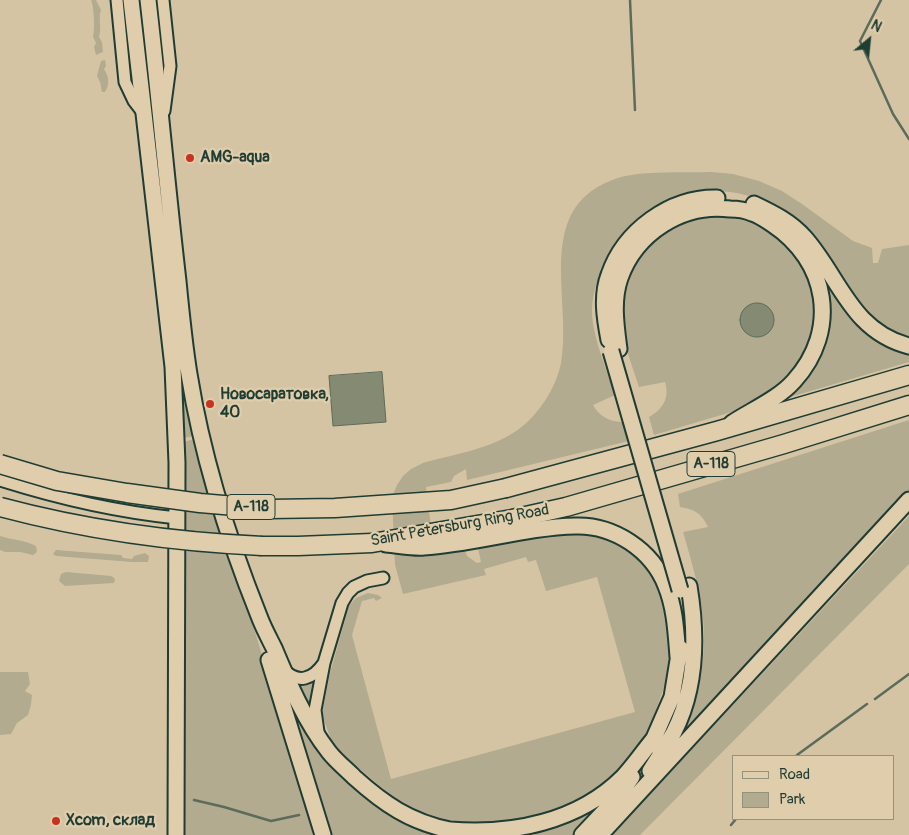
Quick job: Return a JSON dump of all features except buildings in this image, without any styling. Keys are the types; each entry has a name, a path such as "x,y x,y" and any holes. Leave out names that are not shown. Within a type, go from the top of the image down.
{"highway":[{"name":"Saint Petersburg Ring Road","path":"0,464 57,481 127,493 200,503 270,509 335,508 451,500 506,488 717,432 909,375"},
{"name":"Saint Petersburg Ring Road","path":"0,507 51,520 141,536 205,544 298,546 372,543 566,507 784,444 909,405"}],"main road":[{"path":"131,0 173,367 177,456 176,835"},
{"path":"148,0 162,123 167,190 190,382 208,464 239,565 260,620 292,690 330,752 374,794 405,816 444,829 484,834 535,827 555,821 574,812 593,801 623,776 656,736"},
{"path":"617,817 626,799 648,774 674,731 688,696 694,651 694,614 684,588 604,309 608,276 618,255 631,237 660,214 677,205 695,200 714,198 732,199 754,204 775,213 805,238 858,315 882,336 909,346"},
{"path":"615,350 616,302 620,279 632,253 641,242 658,228 690,211 722,208 752,212 784,232 800,249 807,260 813,271 822,298 821,330 815,350 793,383 776,396 717,432"},
{"path":"600,835 909,500"},
{"path":"372,543 423,548 562,526 593,527 625,538 652,562 666,585 676,621 678,657"},
{"path":"582,835 617,798 641,765 656,736 672,696 684,629 684,588"},
{"path":"260,620 266,649 323,835"}],"street":[{"path":"117,0 125,82 134,101 144,114"},
{"path":"162,123 170,66 163,0"},
{"path":"0,480 86,503 177,518"},
{"path":"319,736 315,710 324,663 342,603 354,587 367,581 383,578"},
{"path":"282,667 292,677 308,678 313,676 324,663"}],"green space":[{"path":"91,0 96,0 101,10 99,37 102,42 103,52 96,55 94,47 96,43 93,37 93,7"},
{"path":"105,60 106,66 104,69 108,83 105,92 102,92 97,76 101,61"},
{"path":"712,172 733,174 759,181 782,191 853,241 872,248 873,263 878,263 882,249 909,245 909,340 876,325 776,207 761,200 729,192 695,192 663,202 637,221 613,250 600,276 592,304 594,331 615,395 593,405 606,418 623,422 629,441 467,480 466,469 454,476 451,482 426,487 434,551 464,548 467,556 477,563 481,562 477,544 544,533 593,532 625,544 653,572 664,597 671,639 665,684 651,725 632,758 606,783 574,805 525,822 455,824 431,818 405,807 343,755 331,740 322,714 330,673 349,606 356,598 368,593 382,598 376,601 374,598 362,601 352,635 391,779 635,712 597,577 546,591 536,560 528,562 526,557 484,569 486,575 403,594 395,565 392,497 403,476 411,469 423,463 485,446 508,436 526,423 546,400 555,382 561,363 563,311 561,257 565,232 574,210 591,191 628,175"},
{"path":"709,215 749,219 772,231 783,239 808,271 817,313 810,348 789,379 748,407 654,435 649,417 662,407 667,393 665,382 639,387 627,352 621,324 621,304 627,279 646,245 655,237 676,225"},
{"path":"822,273 837,294 909,350 909,362 787,398 812,369 821,353 826,332"},
{"path":"181,380 184,380 194,436 183,438"},
{"path":"909,420 909,490 680,735 698,683 704,649 703,615 700,598 683,532 708,527 697,513 680,507 678,494"},
{"path":"195,439 318,835 184,835 183,442"},
{"path":"909,516 909,564 640,835 612,835"},
{"path":"0,536 32,544 36,546 37,552 33,555 0,550"},
{"path":"56,550 121,555 123,558 132,559 134,556 145,553 149,556 148,562 132,562 56,556 53,554"},
{"path":"66,572 111,576 115,580 114,583 65,586 59,581 61,574"},
{"path":"0,672 28,672 30,684 25,691 32,695 28,715 17,723 11,734 0,735"},
{"path":"317,680 309,705 308,706 297,684"},
{"path":"288,698 362,791 460,835 329,835"},
{"path":"602,802 604,804 575,835 515,835 539,831 561,824"}],"shaded area":[{"path":"757,303 769,308 774,320 769,332 757,337 745,332 740,320 745,308"},
{"path":"382,372 386,422 333,426 329,376"}],"waterway":[{"path":"630,0 635,110"},
{"path":"881,0 860,41 893,114 909,139"},
{"path":"875,699 909,674"},
{"path":"797,755 867,704"},
{"path":"194,800 271,821 299,815"},
{"path":"731,825 735,820"}],"place":[{"name":"AMG-aqua","path":"190,158"},
{"name":"Новосаратовка, 40","path":"210,404"},
{"name":"Xсom, склад","path":"56,821"}]}
